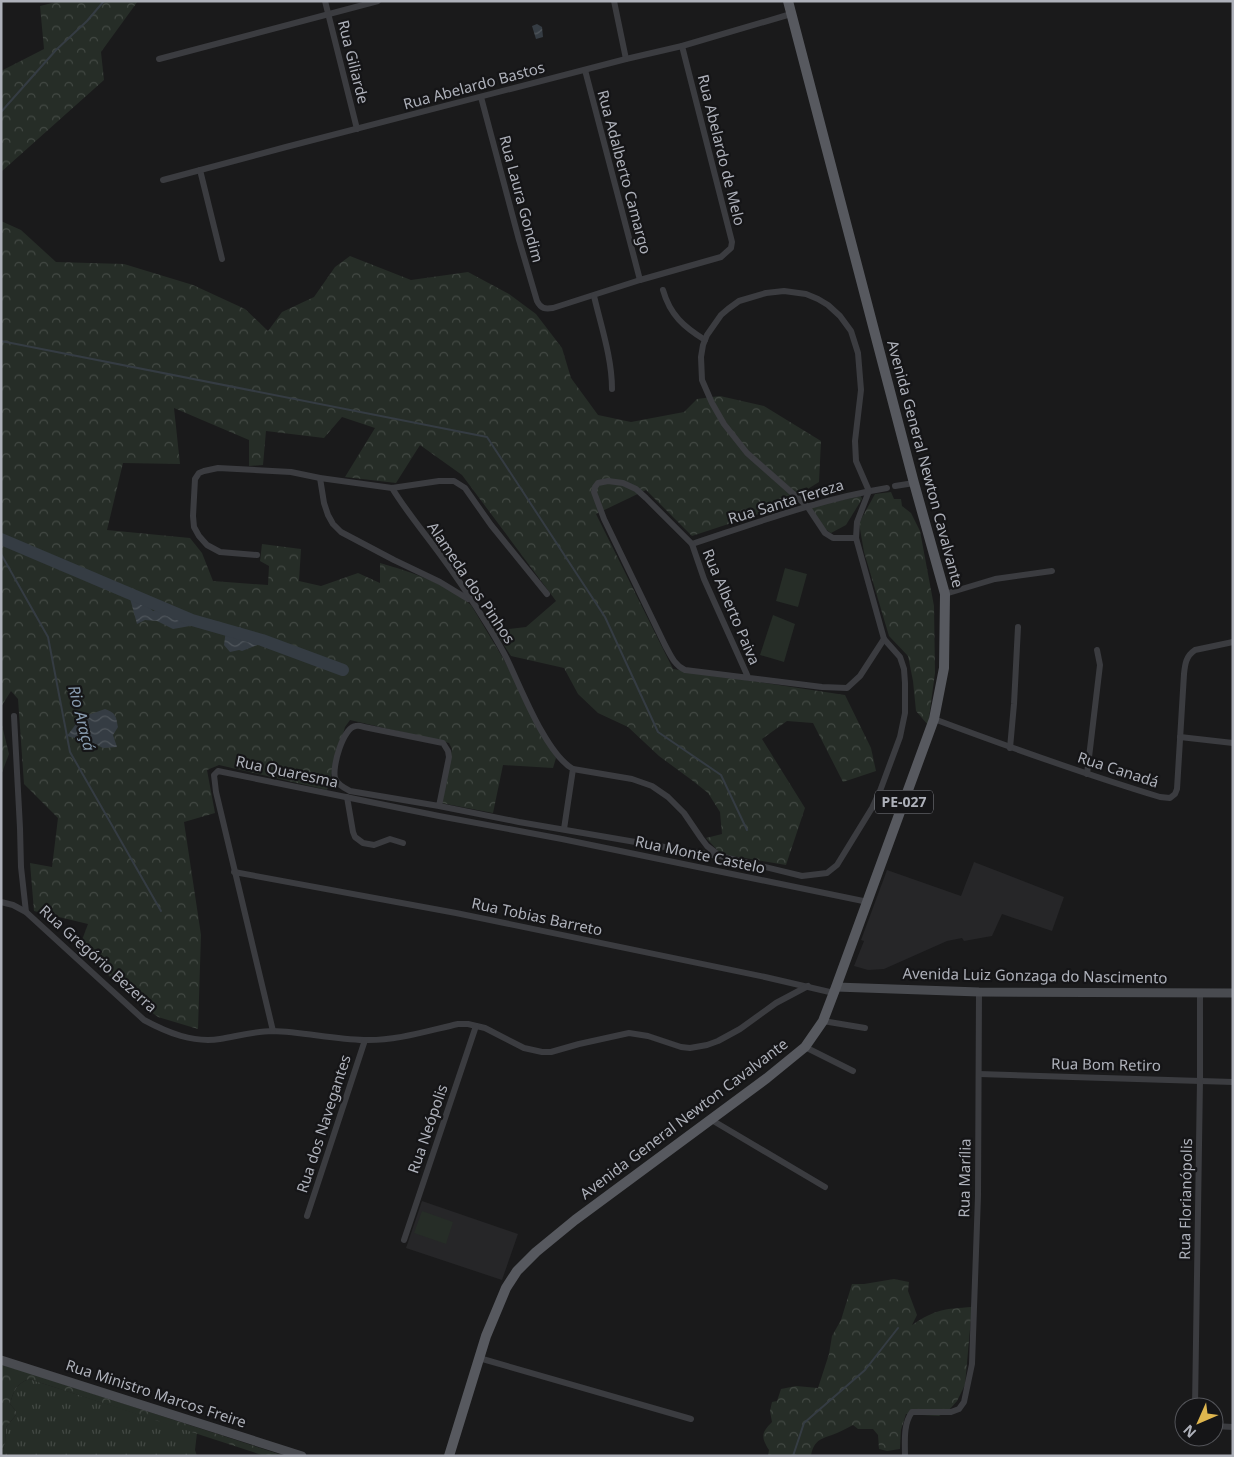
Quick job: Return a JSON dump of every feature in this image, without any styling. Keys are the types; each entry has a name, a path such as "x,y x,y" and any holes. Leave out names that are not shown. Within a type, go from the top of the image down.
{"main road":[{"name":"Avenida General Newton Cavalvante","path":"449,1456 486,1336 506,1288 518,1270 542,1246 575,1220 767,1078 805,1047 822,1021 835,990 934,719 944,668 945,594 914,483 788,1"},
{"name":"Avenida Luiz Gonzaga do Nascimento","path":"835,990 1233,992"},
{"name":"Rua Ministro Marcos Freire","path":"1,1360 302,1456"}],"street":[{"name":"Rua Giliarde","path":"325,1 357,129"},
{"path":"159,59 378,1"},
{"path":"614,1 626,59"},
{"name":"Rua Abelardo Bastos","path":"163,180 682,46 791,14"},
{"name":"Rua Abelardo de Melo","path":"640,280 721,257 730,248 732,242 682,46"},
{"name":"Rua Adalberto Camargo","path":"585,70 640,280"},
{"name":"Rua Laura Gondim","path":"481,97 521,247 540,307 543,309 553,308 594,296"},
{"path":"200,170 222,260"},
{"path":"612,390 609,360 594,296 640,280"},
{"path":"662,290 671,310 679,320 705,340"},
{"path":"438,806 449,757 443,743 356,726 351,728 338,753 335,771 336,779 345,789 350,791 720,856 802,876 827,873 837,865 847,851 872,808 900,737 905,713 904,669 900,657 884,639 856,538 857,522 869,491 856,461 855,441 861,390 858,353 851,331 840,316 828,305 806,294 784,291 766,293 739,301 721,315 705,340 701,357 702,380 708,395 724,424 747,452 807,506 828,536 856,538"},
{"path":"257,555 220,552 207,545 199,536 194,526 193,516 194,486 195,479 199,473 218,468 291,472 392,488 448,480 460,484 471,495 486,519 547,594"},
{"path":"320,478 328,515 341,532 440,582 472,601"},
{"name":"Rua Alberto Paiva","path":"608,481 623,483 636,489 692,544 704,579 748,678 685,670 676,664 657,630 604,519 594,492 598,483 608,481"},
{"path":"895,486 914,483"},
{"name":"Alameda dos Pinhos","path":"392,488 414,522 439,553 472,601 506,656 529,708 552,749 565,765 573,769"},
{"name":"Rua Santa Tereza","path":"692,544 807,506 888,488"},
{"path":"945,594 995,579 1052,571"},
{"path":"1010,748 1018,627"},
{"path":"748,678 822,687 847,688 860,676 884,639"},
{"name":"Rua Canadá","path":"934,719 1010,748 1087,774 1160,797 1170,798 1177,789 1186,660 1190,653 1195,650 1233,642"},
{"path":"1087,774 1100,665 1097,650"},
{"path":"14,716 21,866 26,912"},
{"path":"1180,737 1233,743"},
{"path":"564,829 573,769 632,779 652,786 668,798 684,813 707,846 720,856"},
{"name":"Rua Quaresma","path":"273,1031 216,792 214,775 216,772 223,771 526,832"},
{"path":"347,797 352,832 355,837 363,842 374,845 390,840 403,842"},
{"name":"Rua Monte Castelo","path":"526,832 868,902"},
{"name":"Rua Tobias Barreto","path":"234,872 456,913 835,990"},
{"name":"Rua Gregório Bezerra","path":"1,902 13,905 26,912 144,1020 181,1036 206,1040 273,1031 338,1039 365,1040 396,1038 458,1024 476,1026 492,1031 524,1048 542,1052 551,1052 629,1033 648,1036 681,1047 690,1048 718,1041 740,1029 776,1003 808,986"},
{"name":"Rua Marília","path":"905,1456 905,1436 908,1419 912,1412 951,1412 958,1409 964,1402 972,1364 978,1196 979,992"},
{"name":"Rua Florianópolis","path":"1195,1397 1200,992"},
{"path":"822,1021 865,1028"},
{"name":"Rua Neópolis","path":"404,1240 476,1026"},
{"name":"Rua dos Navegantes","path":"307,1216 365,1040"},
{"path":"805,1047 853,1071"},
{"name":"Rua Bom Retiro","path":"979,1074 1233,1082"},
{"path":"710,1119 825,1187"},
{"path":"479,1358 691,1419"}],"shaded area":[{"path":"974,862 1064,897 1052,931 1002,914 992,936 964,941 962,938 947,941 884,969 868,970 854,966 864,941 861,940 887,870 961,896"},
{"path":"422,1201 518,1234 502,1280 406,1248"}],"green space":[{"path":"60,1 138,1 101,52 104,80 1,172 1,71 44,49 40,6"},
{"path":"1,221 21,230 56,262 124,264 193,285 245,309 268,331 282,312 314,297 335,267 350,256 411,280 468,272 509,294 536,314 562,348 571,378 598,415 631,422 684,412 697,399 720,396 764,406 821,441 819,482 777,508 692,536 646,490 596,514 673,669 845,695 871,748 876,771 843,782 813,723 787,721 762,739 805,808 786,865 721,854 706,838 722,834 720,812 708,793 659,756 628,727 598,713 578,694 564,668 511,656 487,619 509,629 526,627 556,601 462,475 420,445 396,483 345,477 375,428 342,417 324,438 266,431 263,465 249,466 249,440 174,408 180,464 123,463 107,530 190,538 202,553 213,581 268,585 269,566 260,561 262,544 301,549 299,581 321,586 358,573 380,583 380,563 416,574 451,590 471,605 503,658 556,758 553,768 503,765 493,813 441,803 452,749 449,743 350,720 345,727 327,790 219,765 207,770 215,813 184,822 201,935 198,1029 158,1017 136,1001 79,948 88,924 34,911 30,863 52,867 58,818 24,784 18,699 11,691 1,707"},
{"path":"891,492 894,499 901,499 902,506 911,513 920,531 934,606 935,673 928,725 916,711 908,656 889,636 864,552 859,523 875,494"},
{"path":"861,496 862,499 846,525 831,533 825,529 810,507"},
{"path":"785,568 807,574 798,607 776,601"},
{"path":"773,615 795,624 784,662 760,655"},
{"path":"1,721 9,754 1,775"},
{"path":"422,1211 453,1222 446,1244 414,1233"},
{"path":"894,1279 909,1282 908,1291 917,1315 912,1325 941,1311 972,1307 965,1385 957,1401 950,1409 939,1416 906,1414 901,1430 900,1449 887,1451 879,1449 878,1435 873,1429 858,1429 853,1425 817,1442 811,1456 768,1456 769,1450 763,1435 772,1422 770,1411 772,1402 777,1401 781,1389 796,1386 818,1388 829,1354 832,1336 841,1320 852,1284"},
{"path":"1,1364 285,1456 265,1456 29,1379 16,1389 10,1404 16,1411 16,1415 6,1427 5,1443 1,1456"},
{"path":"29,1379 197,1433 195,1450 197,1456 1,1456 5,1443 6,1427 16,1415 16,1411 10,1404 16,1389"}],"water":[{"path":"537,24 542,27 543,37 536,39 532,26"},
{"path":"128,591 134,593 153,611 168,610 187,617 192,620 190,626 173,629 157,621 145,620 137,624"},
{"path":"240,627 247,633 248,638 254,642 259,639 262,640 266,648 260,644 242,651 230,652 224,645 226,630"},
{"path":"105,709 116,718 118,727 113,735 117,747 103,748 91,742 67,736 82,716"}],"waterway":[{"path":"1,112 56,50 87,21 104,1"},
{"path":"1,341 487,437 605,617 658,732 721,775 747,830"},
{"name":"Rio Araçá","path":"1,539 192,620 262,640 343,670"},
{"name":"Rio Araçá","path":"1,554 48,637 70,752 161,911"},
{"path":"793,1456 804,1423 865,1370 898,1328"}]}
